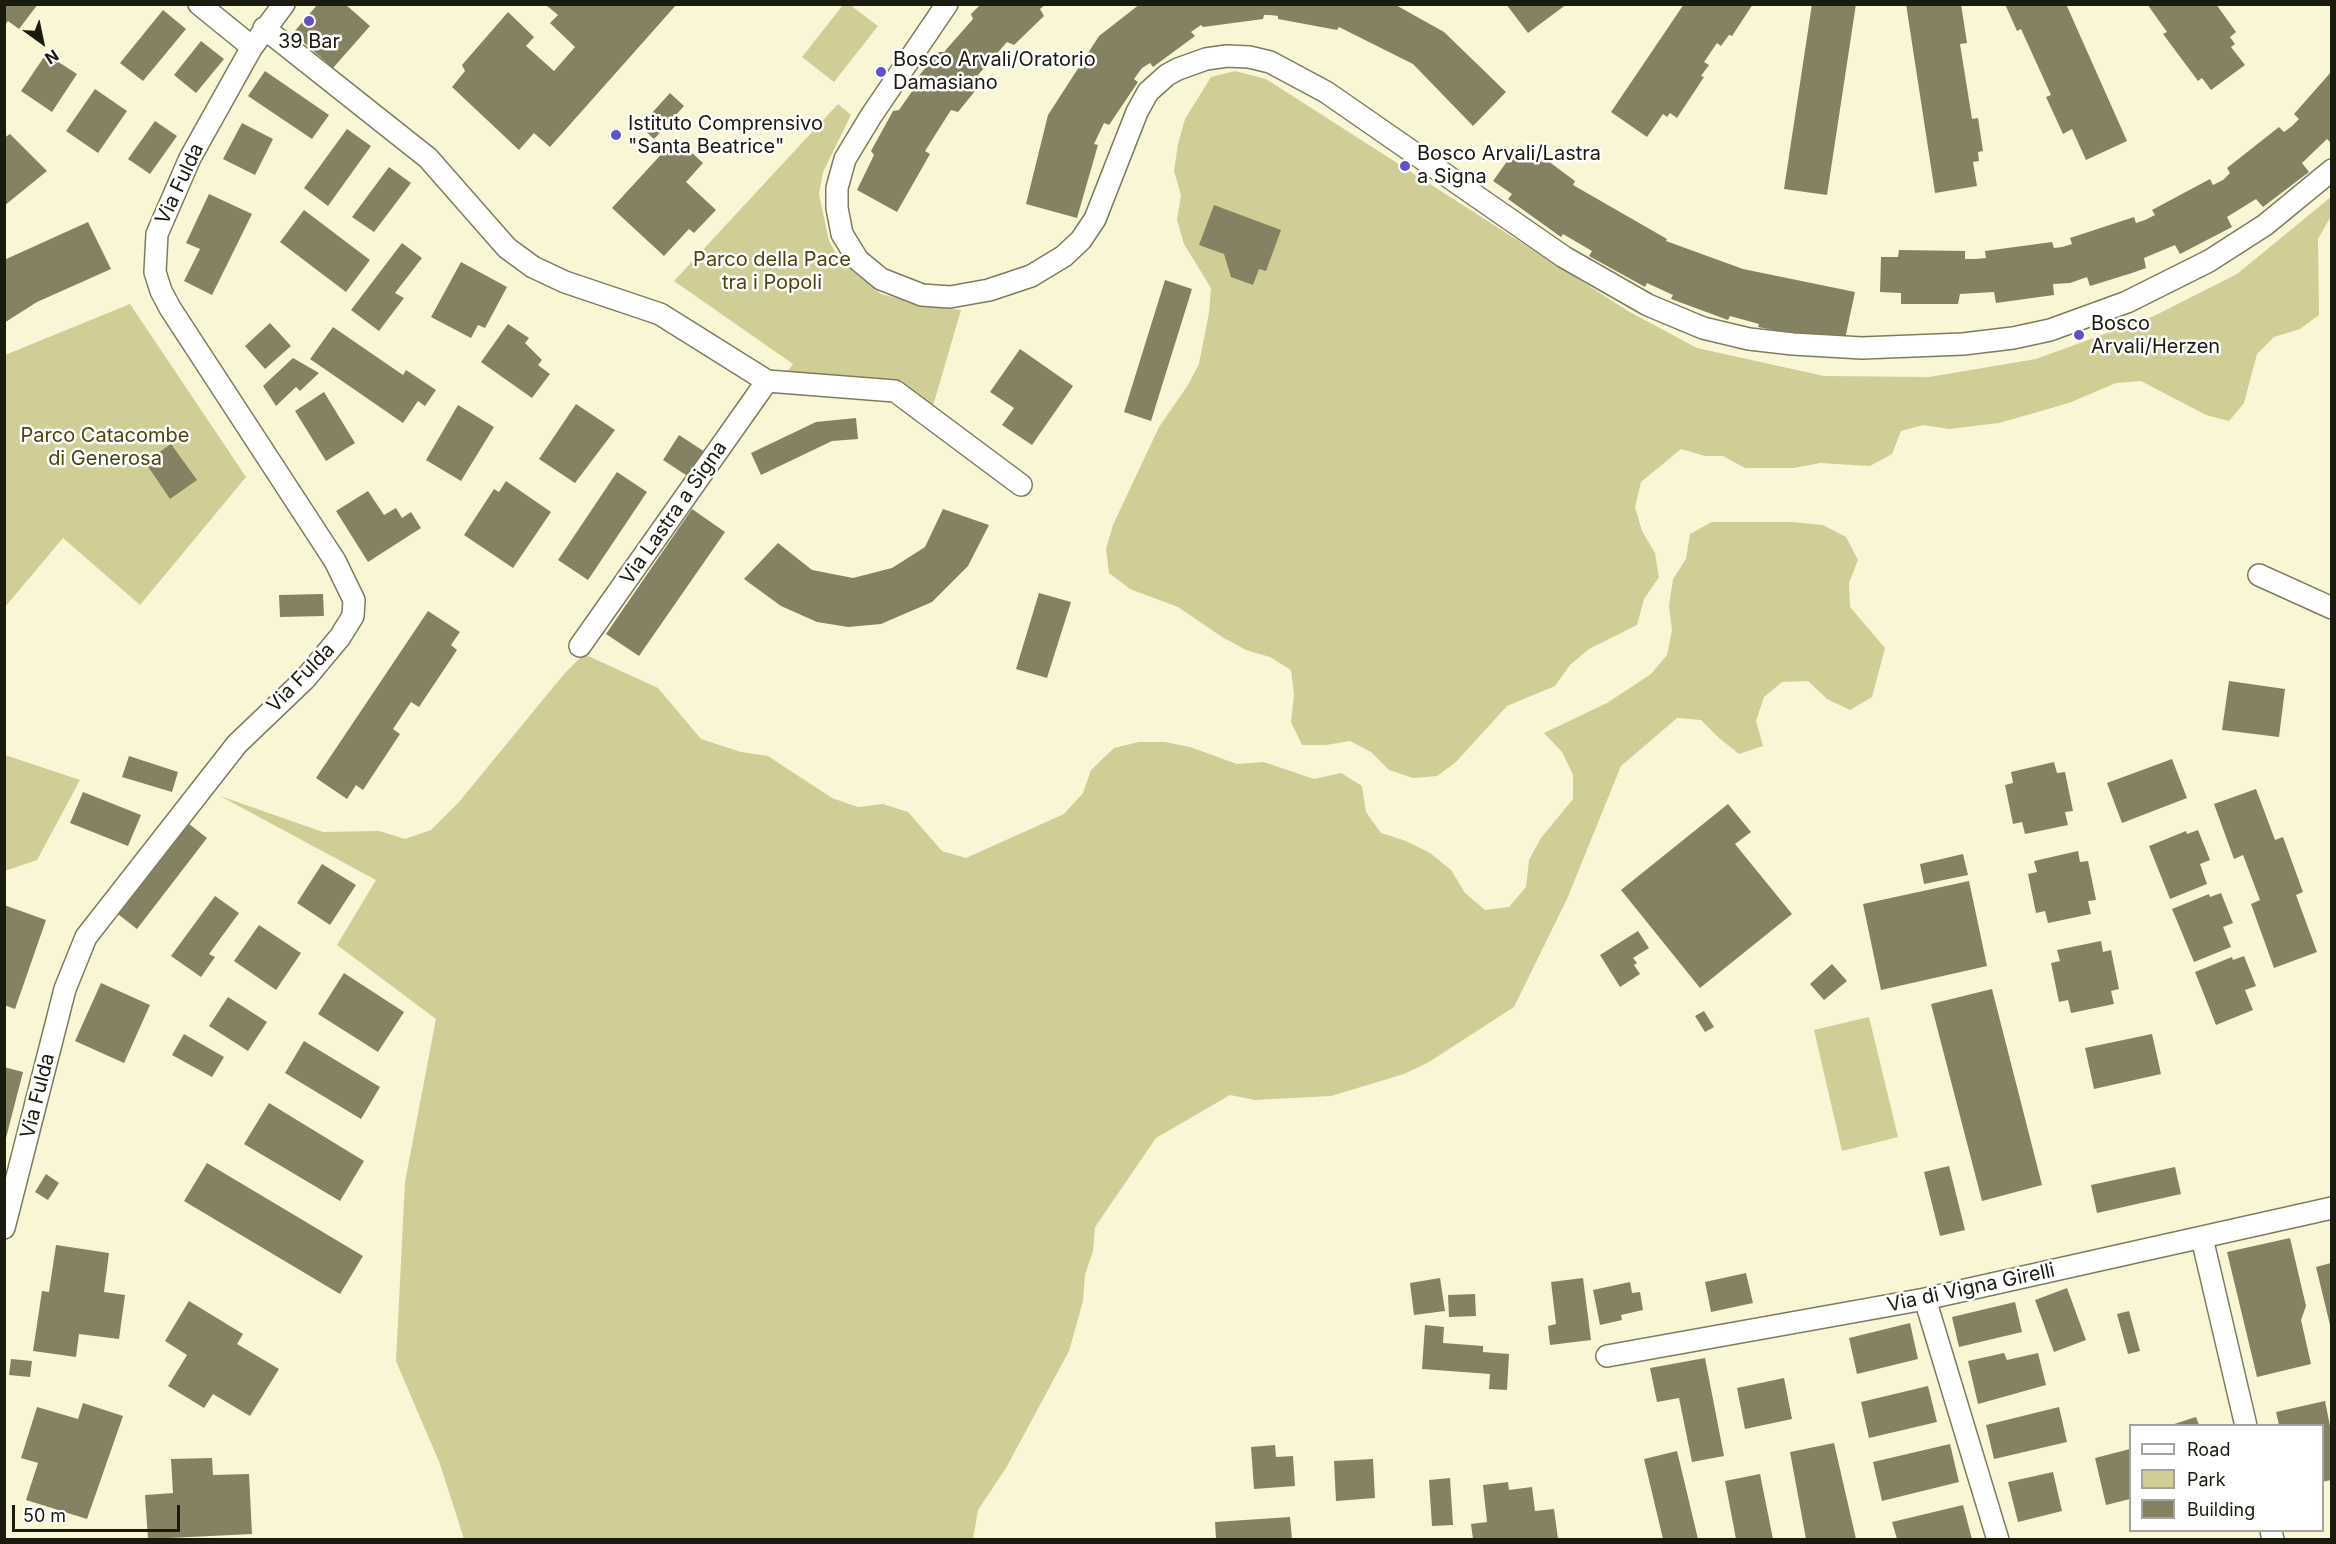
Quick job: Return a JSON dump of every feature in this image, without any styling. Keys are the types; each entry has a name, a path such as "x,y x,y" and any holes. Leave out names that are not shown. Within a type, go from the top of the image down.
{"street":[{"path":"199,4 252,46"},
{"name":"Via Fulda","path":"4,1228 65,989 86,938 237,744 305,679 340,638 354,616 354,600 335,561 170,308 160,291 155,272 154,253 162,217 190,158 252,46 284,4"},
{"path":"947,4 871,116 845,159 837,188 837,208 842,234 858,260 882,279 922,295 950,297 989,291 1031,276 1064,256 1081,240 1095,219 1137,112 1148,92 1162,78 1178,69 1218,57 1259,59 1304,80 1348,107 1564,256 1648,305 1702,328 1749,339 1793,345 1862,348 1963,344 2000,340 2050,330 2134,298 2209,261 2265,225 2331,170"},
{"path":"264,28 428,158 507,248 527,262 566,282 660,314 767,381 895,391 1021,485"},
{"name":"Via Lastra a Signa","path":"580,646 767,381"},
{"path":"2259,575 2331,608"},
{"name":"Via di Vigna Girelli","path":"1607,1356 1925,1299 2331,1209"},
{"path":"2202,1238 2246,1424"},
{"path":"1925,1299 1998,1539"}],"green space":[{"path":"843,5 850,5 878,26 834,82 802,57"},
{"path":"1235,71 1266,79 1628,311 1697,348 1824,376 1929,377 2036,359 2154,316 2237,274 2331,197 2331,216 2318,239 2319,315 2300,329 2274,337 2257,354 2244,403 2229,421 2206,415 2141,381 2116,383 2069,403 1999,423 1949,429 1923,425 1901,431 1892,454 1870,466 1820,463 1794,468 1745,468 1723,456 1705,456 1681,449 1641,482 1635,507 1642,531 1655,553 1659,577 1644,599 1637,625 1589,649 1570,665 1555,686 1507,706 1456,762 1437,776 1413,778 1389,770 1371,752 1350,741 1326,745 1302,745 1291,722 1294,695 1291,670 1270,657 1246,650 1222,637 1178,607 1130,589 1109,573 1106,549 1113,525 1159,427 1188,385 1199,364 1209,313 1211,288 1184,244 1177,220 1181,195 1174,171 1178,144 1185,119 1211,77"},
{"name":"Parco della Pace tra i Popoli","path":"838,104 851,115 823,172 819,194 829,241 842,263 881,294 922,305 961,310 933,406 905,384 881,379 810,379 788,371 793,364 674,281"},
{"name":"Parco Catacombe di Generosa","path":"130,304 246,477 140,605 63,538 5,607 5,355"},
{"path":"1712,522 1793,522 1823,525 1846,537 1858,560 1849,583 1850,607 1885,648 1872,697 1850,710 1827,699 1808,681 1782,682 1764,697 1756,721 1763,746 1739,754 1701,720 1677,718 1621,766 1567,899 1514,1007 1429,1062 1404,1074 1331,1096 1255,1100 1230,1095 1156,1138 1095,1227 1093,1251 1085,1275 1083,1301 1069,1351 1006,1468 978,1510 973,1539 464,1539 440,1464 396,1361 405,1182 436,1019 337,945 376,880 220,796 323,832 379,831 405,839 431,830 459,802 564,674 584,654 658,688 701,739 741,752 768,756 832,798 858,807 883,804 908,812 942,851 966,858 1064,814 1083,793 1091,770 1114,748 1139,742 1165,742 1190,747 1237,764 1264,762 1314,779 1341,773 1362,786 1366,812 1381,833 1406,841 1430,853 1451,870 1465,893 1485,910 1509,907 1526,887 1529,860 1541,838 1573,799 1573,775 1562,752 1544,733 1607,703 1651,674 1667,655 1672,630 1669,606 1673,579 1686,559 1690,534"},
{"path":"5,755 80,780 37,860 5,871"},
{"path":"1869,1017 1898,1137 1842,1151 1814,1030"}],"building":[{"path":"4,4 38,4 19,29 8,21 4,26"},
{"path":"318,4 345,4 370,26 333,68 293,33"},
{"path":"677,4 550,147 534,133 519,150 452,87 465,71 462,65 508,12 534,37 526,46 554,71 575,47 550,23 558,15 546,5"},
{"path":"981,4 1046,4 1040,9 1044,16 1014,45 1007,42 978,75 984,80 958,112 951,110 925,151 930,154 897,212 857,190 874,155 871,151 893,111 899,110 913,90 911,85 939,52 944,52 973,19 971,14"},
{"path":"1140,4 1394,4 1444,32 1506,92 1473,126 1413,64 1339,27 1337,30 1278,19 1278,16 1270,15 1264,15 1263,19 1203,27 1201,25 1191,32 1195,36 1153,67 1150,63 1142,68 1134,79 1138,82 1109,125 1104,123 1094,144 1098,145 1077,218 1026,204 1048,115 1099,36"},
{"path":"1506,4 1567,4 1528,33"},
{"path":"1684,4 1753,4 1732,36 1729,35 1721,46 1717,43 1704,62 1709,65 1701,76 1704,77 1677,118 1670,113 1667,117 1663,114 1647,137 1611,112"},
{"path":"1812,4 1856,4 1827,195 1784,189"},
{"path":"1906,4 1961,4 1967,43 1960,44 1972,119 1978,118 1983,151 1978,152 1979,161 1973,162 1977,186 1935,193"},
{"path":"2005,4 2066,4 2127,141 2086,160 2072,129 2063,134 2046,97 2051,95 2021,29 2017,31"},
{"path":"2147,4 2216,4 2236,32 2230,37 2235,44 2231,47 2245,65 2211,90 2202,78 2198,81 2163,34 2167,32"},
{"path":"163,10 186,29 143,81 120,63"},
{"path":"201,41 224,59 196,93 174,75"},
{"path":"46,54 77,74 52,112 21,91"},
{"path":"265,71 329,115 312,139 248,96"},
{"path":"2331,72 2331,143 2327,139 2302,163 2309,172 2263,207 2256,199 2227,217 2232,227 2180,254 2175,245 2144,258 2146,268 2132,273 2090,286 2087,277 2070,283 2053,284 2054,295 1996,303 1994,292 1960,294 1958,304 1901,304 1901,293 1880,292 1881,257 1898,257 1899,250 1965,251 1965,259 1986,258 1985,251 2052,242 2054,248 2062,247 2072,244 2070,238 2134,217 2136,223 2145,220 2155,215 2152,210 2210,179 2213,185 2223,180 2230,173 2227,168 2279,127 2284,132 2292,126 2299,119 2294,114"},
{"path":"95,89 127,111 98,153 66,131"},
{"path":"670,93 684,106 654,139 640,126"},
{"path":"155,121 177,136 150,174 128,159"},
{"path":"242,123 273,139 255,175 223,159"},
{"path":"347,129 371,146 328,206 304,188"},
{"path":"10,134 47,171 4,206 4,138"},
{"path":"679,141 703,163 686,182 716,210 694,233 689,229 664,256 612,208 667,148 670,151"},
{"path":"1518,146 1541,162 1544,158 1575,181 1573,185 1667,239 1666,241 1743,269 1855,292 1845,339 1823,340 1758,327 1759,324 1730,316 1728,320 1671,299 1673,295 1647,283 1645,287 1589,256 1592,251 1563,234 1561,237 1508,199 1512,194 1493,181"},
{"path":"389,167 411,183 374,232 352,217"},
{"path":"209,194 252,214 212,295 184,281 200,249 186,243"},
{"path":"1214,205 1281,230 1266,271 1259,269 1253,285 1231,277 1224,254 1199,245"},
{"path":"304,210 370,260 346,292 280,242"},
{"path":"88,222 111,269 37,302 4,323 4,260"},
{"path":"402,243 422,258 395,293 404,298 379,331 351,310"},
{"path":"461,262 507,287 485,328 478,325 471,338 431,317"},
{"path":"1165,280 1192,289 1151,421 1124,412"},
{"path":"270,323 291,346 265,369 245,346"},
{"path":"508,324 529,338 525,343 542,360 538,365 550,374 532,398 481,362"},
{"path":"333,327 403,375 406,370 436,390 425,406 418,401 403,423 310,359"},
{"path":"1020,349 1073,386 1032,445 1002,425 1014,408 990,392"},
{"path":"293,358 319,373 300,391 296,387 276,406 263,386"},
{"path":"324,392 355,443 326,461 295,411"},
{"path":"576,404 615,430 575,483 539,459"},
{"path":"458,405 494,427 461,481 426,460"},
{"path":"856,418 858,439 832,441 761,475 751,453 816,422"},
{"path":"679,435 705,452 689,477 663,460"},
{"path":"171,444 197,480 170,499 145,462"},
{"path":"617,472 647,492 588,580 558,560"},
{"path":"506,481 551,512 513,568 464,535 494,489 499,492"},
{"path":"368,491 384,515 396,508 402,518 411,512 421,528 368,562 336,511"},
{"path":"692,509 725,532 639,656 606,634"},
{"path":"943,509 989,525 968,566 932,602 881,624 848,627 817,622 781,606 744,579 778,543 812,570 853,578 892,568 925,547"},
{"path":"1039,593 1071,602 1047,678 1016,669"},
{"path":"323,594 324,616 280,617 279,595"},
{"path":"428,611 460,632 451,645 457,650 419,707 411,702 393,729 400,734 363,790 356,785 347,799 316,778"},
{"path":"2229,681 2285,689 2279,737 2222,730"},
{"path":"129,756 178,772 172,792 122,777"},
{"path":"2172,759 2187,798 2122,823 2107,783"},
{"path":"2054,762 2057,773 2065,772 2073,811 2065,812 2068,825 2025,834 2022,822 2013,824 2005,785 2013,783 2011,772"},
{"path":"2256,789 2275,840 2283,837 2303,892 2296,895 2317,952 2274,968 2251,904 2260,900 2243,855 2234,859 2214,804"},
{"path":"83,792 141,815 128,846 70,823"},
{"path":"1728,804 1751,832 1735,844 1792,914 1700,988 1621,890"},
{"path":"184,820 207,838 137,929 114,911"},
{"path":"2198,830 2210,860 2200,864 2207,884 2170,899 2149,846 2186,831 2187,834"},
{"path":"2078,851 2080,862 2088,861 2096,900 2088,901 2091,914 2048,923 2045,911 2036,913 2028,874 2037,872 2034,861"},
{"path":"1963,854 1968,875 1924,884 1920,864"},
{"path":"322,864 356,885 330,925 297,903"},
{"path":"1969,881 1987,966 1881,990 1863,904"},
{"path":"2221,893 2233,923 2223,927 2231,947 2194,962 2172,909 2209,894 2210,897"},
{"path":"215,896 239,913 209,954 215,957 201,977 171,956"},
{"path":"4,905 46,920 15,1009 4,1005"},
{"path":"259,925 301,953 276,990 234,961"},
{"path":"1638,931 1649,948 1633,958 1637,963 1634,965 1640,974 1620,987 1600,955"},
{"path":"2101,941 2103,952 2111,950 2119,989 2111,991 2114,1004 2071,1013 2068,1000 2059,1002 2051,963 2060,961 2057,950"},
{"path":"2244,956 2256,986 2245,990 2253,1010 2216,1025 2195,972 2232,957 2233,960"},
{"path":"1832,964 1847,981 1824,1000 1810,984"},
{"path":"344,973 404,1012 378,1052 318,1014"},
{"path":"101,983 150,1005 124,1063 75,1041"},
{"path":"1992,989 2042,1185 1982,1201 1931,1004"},
{"path":"228,997 267,1022 248,1051 209,1026"},
{"path":"1704,1011 1714,1027 1705,1032 1695,1016"},
{"path":"184,1034 224,1057 212,1077 172,1055"},
{"path":"2152,1034 2161,1074 2094,1089 2085,1048"},
{"path":"304,1041 380,1087 361,1119 285,1073"},
{"path":"4,1067 23,1072 5,1142 4,1142"},
{"path":"269,1103 364,1161 340,1201 244,1144"},
{"path":"207,1163 363,1256 340,1294 184,1201"},
{"path":"1949,1166 1965,1230 1940,1236 1924,1172"},
{"path":"2175,1167 2181,1194 2097,1213 2091,1185"},
{"path":"46,1174 59,1183 48,1200 35,1192"},
{"path":"2290,1238 2306,1306 2301,1320 2311,1364 2257,1377 2227,1252"},
{"path":"56,1245 109,1253 104,1292 125,1295 119,1339 79,1334 76,1357 33,1351 42,1291 49,1292"},
{"path":"2331,1263 2331,1329 2316,1267"},
{"path":"1746,1273 1753,1303 1711,1312 1705,1282"},
{"path":"1440,1278 1445,1311 1414,1315 1410,1283"},
{"path":"1583,1278 1591,1340 1550,1345 1548,1326 1556,1324 1551,1282"},
{"path":"1630,1282 1632,1293 1640,1292 1643,1310 1621,1315 1622,1320 1600,1325 1593,1290"},
{"path":"2067,1288 2086,1340 2054,1352 2035,1300"},
{"path":"1475,1294 1476,1316 1449,1317 1448,1295"},
{"path":"189,1301 243,1334 237,1344 279,1369 250,1416 213,1394 204,1408 168,1386 187,1355 165,1341"},
{"path":"2015,1302 2022,1332 1959,1347 1952,1317"},
{"path":"2129,1311 2140,1351 2128,1354 2117,1314"},
{"path":"1910,1323 1918,1359 1857,1374 1849,1338"},
{"path":"1425,1325 1444,1327 1443,1343 1483,1346 1483,1352 1509,1354 1507,1390 1489,1389 1490,1374 1422,1369"},
{"path":"2004,1353 2007,1360 2038,1353 2046,1385 1978,1404 1968,1361"},
{"path":"1705,1358 1724,1456 1692,1462 1679,1398 1657,1402 1650,1368"},
{"path":"11,1359 32,1361 30,1377 9,1375"},
{"path":"1784,1378 1792,1419 1745,1429 1737,1388"},
{"path":"1928,1386 1937,1422 1869,1438 1861,1402"},
{"path":"2325,1401 2331,1431 2331,1480 2324,1482 2324,1424 2279,1424 2276,1412"},
{"path":"83,1403 123,1416 87,1519 26,1500 38,1463 21,1458 37,1407 78,1419"},
{"path":"2059,1407 2067,1442 1994,1459 1986,1425"},
{"path":"2196,1417 2199,1424 2174,1424"},
{"path":"1834,1443 1856,1539 1806,1539 1790,1452"},
{"path":"1950,1444 1959,1482 1882,1501 1873,1462"},
{"path":"1275,1445 1276,1457 1293,1456 1295,1486 1254,1489 1251,1447"},
{"path":"2129,1449 2129,1499 2106,1505 2095,1458"},
{"path":"1677,1451 1698,1539 1663,1539 1644,1459"},
{"path":"212,1458 213,1475 249,1474 252,1534 148,1539 145,1495 173,1493 171,1459"},
{"path":"1373,1459 1375,1498 1336,1501 1334,1461"},
{"path":"2053,1472 2062,1511 2018,1522 2008,1482"},
{"path":"1760,1474 1773,1539 1736,1539 1725,1481"},
{"path":"1450,1478 1453,1525 1432,1526 1429,1480"},
{"path":"1508,1482 1509,1490 1532,1487 1535,1511 1554,1509 1558,1539 1473,1539 1471,1524 1487,1522 1483,1485"},
{"path":"1963,1505 1972,1539 1897,1539 1892,1522"},
{"path":"1290,1517 1292,1539 1216,1539 1215,1522"}],"place":[{"name":"39 Bar","path":"309,21"},
{"name":"Bosco Arvali/Oratorio Damasiano","path":"881,72"},
{"name":"Istituto Comprensivo \"Santa Beatrice\"","path":"616,135"},
{"name":"Bosco Arvali/Lastra a Signa","path":"1405,166"},
{"name":"Bosco Arvali/Herzen","path":"2079,335"}]}
